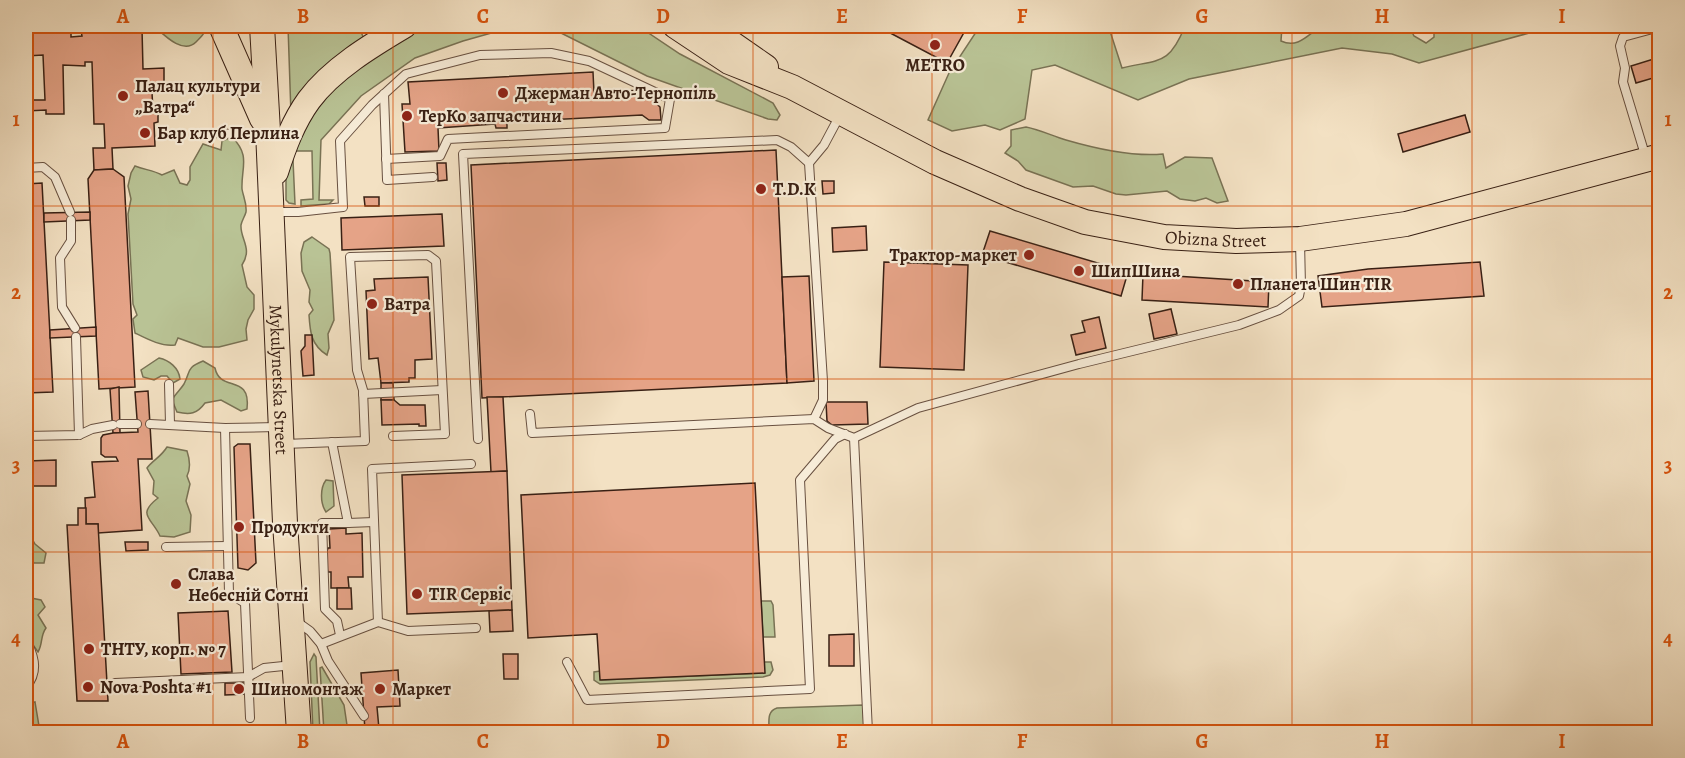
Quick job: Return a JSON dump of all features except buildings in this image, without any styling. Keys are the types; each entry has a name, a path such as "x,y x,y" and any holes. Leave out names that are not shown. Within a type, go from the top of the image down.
{"highway":[{"path":"221,26 268,133"},
{"name":"Mykulynetska Street","path":"262,26 281,435 299,732"},
{"path":"271,187 291,131 310,99 352,59 372,44 404,26"},
{"path":"675,26 729,62 792,87"},
{"path":"707,26 792,87"},
{"name":"Obizna Street","path":"792,87 935,162 1020,199 1085,222 1139,233 1200,240 1241,241 1300,238 1406,224 1653,158"}],"lane":[{"path":"1653,158 1623,82 1625,68 1620,46 1623,37 1659,27"},
{"path":"272,212 298,212 343,207 340,141 406,74 480,55 552,53 589,61 670,99 665,128 448,139 440,156 386,159"},
{"path":"384,94 387,180 433,177"},
{"path":"808,163 824,146 841,114"},
{"path":"212,134 268,133"},
{"path":"478,439 463,154 777,140 791,147 808,163 823,381 823,400 814,419"},
{"path":"26,168 43,167 56,177 71,216 70,241 60,258 62,307 75,333 79,435"},
{"path":"530,414 532,433 814,419 828,428 854,438 918,408 1078,364 1239,325 1278,310 1299,296 1301,286 1300,238"},
{"path":"150,424 225,428 332,442 365,441 363,394 357,370 350,257 428,255 436,261 445,434 393,436"},
{"path":"169,384 170,424"},
{"path":"363,394 442,390"},
{"path":"26,436 79,435 92,429 137,424"},
{"path":"225,428 229,593 245,603 250,718"},
{"path":"567,662 587,700 810,689 800,480 835,438 845,434"},
{"path":"854,438 868,732"},
{"path":"332,442 348,524"},
{"path":"378,622 372,469 471,464"},
{"path":"340,636 337,621 325,609 322,523 374,522"},
{"path":"166,547 227,546"},
{"path":"292,617 310,631 321,644 328,661 364,716"},
{"path":"321,644 378,622 408,631 476,628"},
{"path":"26,643 35,658 35,666 26,687"},
{"path":"115,683 248,677 264,668 294,665"}],"green space":[{"path":"154,26 207,26 196,42 185,46 174,42"},
{"path":"288,26 318,26 361,32 364,39 291,115"},
{"path":"424,26 638,26 680,54 773,103 780,115 777,120 768,119 647,76 561,33 539,27 509,28 415,58 361,96 321,140 319,200 333,200 329,204 301,206 301,200 313,199 312,151 296,151 297,135 338,82"},
{"path":"980,26 1083,26 1090,32 1110,31 1122,68 1161,59 1174,48 1185,26 1282,26 1281,41 1296,43 1317,29 1330,32 1337,30 1338,26 1409,26 1414,36 1426,43 1434,37 1434,26 1555,26 1419,63 1392,54 1342,48 1189,79 1138,100 1055,65 1032,70 1025,119 1000,130 985,125 952,131 928,120 949,73"},
{"path":"1026,127 1102,149 1151,155 1163,154 1166,168 1185,157 1212,158 1228,201 1217,203 1206,198 1195,201 1180,199 1167,191 1116,194 1093,186 1073,187 1026,170 1018,161 1005,153 1011,146 1011,130"},
{"path":"232,137 241,150 244,162 242,189 246,214 241,230 246,254 242,265 247,287 254,295 254,309 246,329 247,340 219,347 203,347 178,338 175,345 155,342 135,333 133,319 137,315 133,304 128,214 131,199 128,186 131,173 135,166 162,175 174,170 180,183 187,185 190,180 190,167 203,144 221,150 222,141"},
{"path":"290,151 293,160 295,204 286,200 286,172"},
{"path":"312,237 329,249 330,253 334,320 328,334 327,355 312,338 309,315 313,310 309,302 310,290 302,271 301,253 304,242"},
{"path":"159,358 173,365 180,379 173,383 167,376 154,380 143,377 141,370"},
{"path":"203,361 215,368 223,380 244,391 247,398 247,409 241,411 221,400 205,403 193,413 177,412 172,400 184,384 191,368"},
{"path":"167,447 187,451 190,464 187,476 190,484 186,501 191,515 190,532 174,537 160,536 147,513 151,504 158,498 153,494 154,481 147,468"},
{"path":"326,480 333,481 334,506 326,512 322,496"},
{"path":"26,528 35,544 46,553 44,563 34,563 26,553"},
{"path":"31,598 41,600 45,607 38,615 46,628 38,652 26,635 26,615"},
{"path":"761,601 771,601 773,605 775,637 763,637"},
{"path":"314,654 320,732 313,732 310,662"},
{"path":"764,662 771,662 773,670 770,675 763,677 600,684 594,680 594,672 600,671 601,680 764,673"},
{"path":"322,667 344,705 348,732 324,732 320,668"},
{"path":"35,702 40,732 26,732 26,704"},
{"path":"863,705 864,725 769,730 770,714 777,708"}],"place":[{"name":"METRO","path":"935,45"},
{"name":"Джерман Авто-Тернопіль","path":"503,93"},
{"name":"Палац культури „Ватра“","path":"123,96"},
{"name":"ТерКо запчастини","path":"407,116"},
{"name":"Бар клуб Перлина","path":"145,133"},
{"name":"T.D.K","path":"761,189"},
{"name":"Трактор-маркет","path":"1029,255"},
{"name":"ШипШина","path":"1079,271"},
{"name":"Планета Шин TIR","path":"1238,284"},
{"name":"Ватра","path":"372,304"},
{"name":"Продукти","path":"239,527"},
{"name":"Слава Небесній Сотні","path":"176,584"},
{"name":"TIR Сервіс","path":"417,594"},
{"name":"ТНТУ, корп. № 7","path":"89,649"},
{"name":"Nova Poshta #1","path":"88,687"},
{"name":"Шиномонтаж","path":"239,689"},
{"name":"Маркет","path":"380,689"}]}
